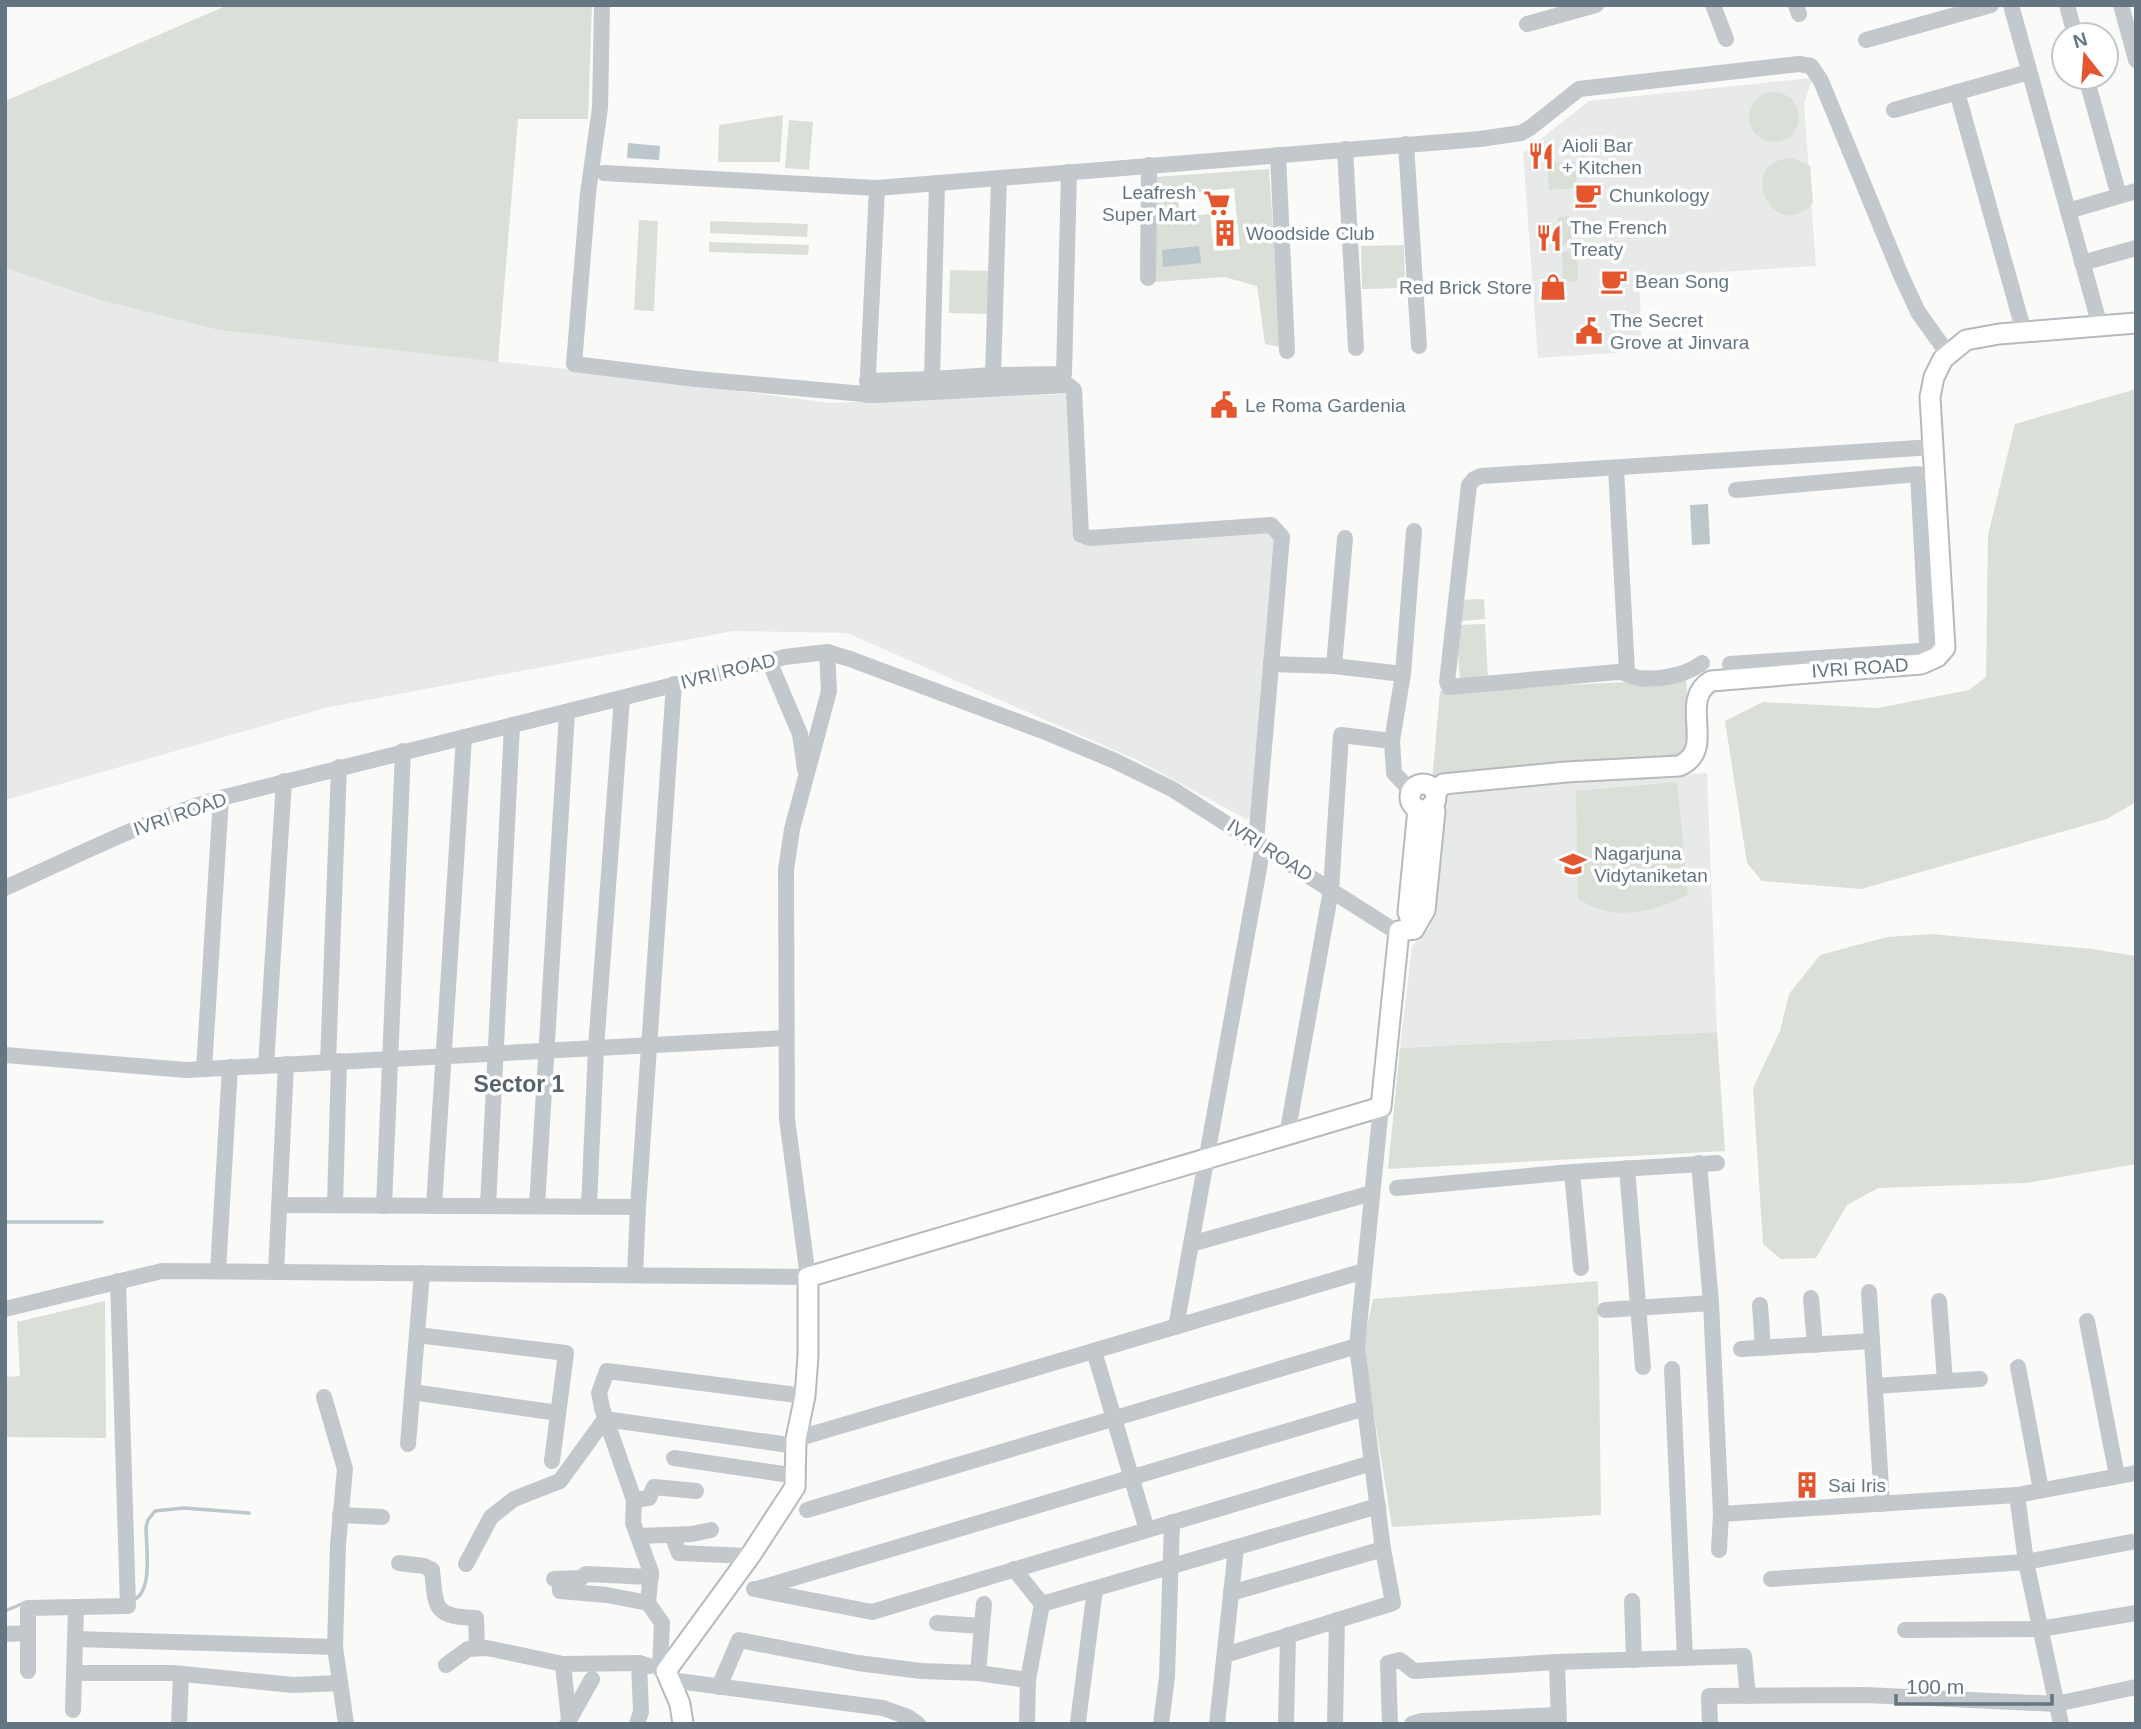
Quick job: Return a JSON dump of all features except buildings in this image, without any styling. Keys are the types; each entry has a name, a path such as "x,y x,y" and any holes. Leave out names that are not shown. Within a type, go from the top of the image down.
{"main road":[{"path":"1948,354 1966,340 1998,334 2136,323"},
{"name":"IVRI ROAD","path":"1702,671 1716,679 1797,666 1922,664 1937,657 1945,648 1930,397 1934,377 1948,354"},
{"path":"683,1724 680,1704 665,1673 750,1556 795,1487 796,1442 805,1395 808,1356 808,1277 1381,1107 1407,930 1425,910 1435,811 1424,800 1443,784 1566,772 1683,765 1697,749 1696,699 1702,671"}],"street":[{"path":"602,5 600,108 588,193 574,365 696,379 867,388 1068,385 1074,390 1081,535 1090,538 1271,525 1282,537 1260,844 1176,1327"},
{"path":"1527,24 1596,5"},
{"path":"1713,5 1726,38"},
{"path":"1866,40 1991,5"},
{"path":"2011,5 2099,326"},
{"path":"2121,5 2136,60"},
{"path":"604,173 877,188 1406,145 1521,133 1579,89 1799,64 1811,66 1821,81 1904,283 1918,312 1948,354"},
{"path":"1894,110 2029,72"},
{"path":"2090,91 2119,196"},
{"path":"1957,92 2024,332"},
{"path":"1406,145 1419,346"},
{"path":"1345,149 1356,348"},
{"path":"1278,155 1287,351"},
{"path":"1147,278 1149,165"},
{"path":"867,388 933,379 1064,374 1069,172"},
{"path":"993,375 999,178"},
{"path":"933,379 937,183"},
{"path":"867,388 877,188"},
{"path":"2068,211 2136,191"},
{"path":"2082,264 2136,248"},
{"path":"1702,671 1663,678 1640,678 1627,672 1449,687 1447,682 1469,485 1481,476 1933,447"},
{"path":"1755,459 1758,488"},
{"path":"1616,468 1627,672"},
{"path":"1730,664 1797,666 1926,649 1918,474 1736,490"},
{"path":"1414,531 1403,674 1392,741 1394,773 1424,800"},
{"path":"1334,666 1345,538"},
{"name":"IVRI ROAD","path":"5,888 127,832 187,808 221,798 769,661 809,652 827,652 1048,733 1115,761 1172,789 1395,931 1407,930"},
{"path":"5,1309 162,1271 808,1277 787,1119 786,870 792,829 829,691 827,652"},
{"path":"769,661 799,731 806,775"},
{"path":"1271,664 1334,666 1403,674"},
{"path":"635,1275 674,684"},
{"path":"589,1206 596,1048 622,698"},
{"path":"537,1206 567,712"},
{"path":"488,1206 512,725"},
{"path":"799,731 819,729"},
{"path":"1287,1135 1331,890 1341,735 1392,741"},
{"path":"434,1206 464,737"},
{"path":"384,1206 403,751"},
{"path":"335,1205 333,1062 339,767"},
{"path":"266,1065 284,781"},
{"path":"204,1069 221,798"},
{"path":"5,1055 186,1070 785,1038"},
{"path":"276,1272 286,1064"},
{"path":"218,1271 230,1067"},
{"path":"1225,1655 1393,1603 1383,1549 1357,1346 1381,1107"},
{"path":"1699,1163 1711,1303 1721,1514 1718,1550"},
{"path":"1397,1188 1572,1172 1717,1163"},
{"path":"1627,1168 1643,1367"},
{"path":"1572,1172 1581,1268"},
{"path":"1191,1244 1372,1193"},
{"path":"279,1205 638,1206"},
{"path":"605,1419 796,1442 1364,1271"},
{"path":"408,1444 422,1273"},
{"path":"28,1671 28,1608 128,1606 118,1282"},
{"path":"1869,1292 1882,1504"},
{"path":"1811,1298 1815,1345"},
{"path":"1939,1301 1945,1381"},
{"path":"1605,1310 1711,1303"},
{"path":"1760,1305 1763,1348"},
{"path":"2087,1321 2117,1476"},
{"path":"417,1335 566,1353 552,1461"},
{"path":"1741,1349 1872,1342"},
{"path":"807,1510 1357,1346"},
{"path":"1094,1351 1147,1530"},
{"path":"2018,1367 2041,1490"},
{"path":"1672,1369 1685,1658"},
{"path":"648,1604 651,1577 633,1523 634,1500 605,1419 599,1393 607,1371 805,1395"},
{"path":"1875,1386 1980,1379"},
{"path":"412,1392 558,1413"},
{"path":"324,1397 345,1469 335,1597 335,1647 346,1724"},
{"path":"1365,1408 754,1589 872,1612 1372,1463"},
{"path":"466,1564 491,1517 514,1499 560,1481 605,1419"},
{"path":"674,1458 797,1476"},
{"path":"1721,1514 2017,1494 2136,1473"},
{"path":"634,1500 649,1498 654,1487 696,1491"},
{"path":"2017,1494 2026,1562 2061,1724"},
{"path":"1042,1604 1378,1506"},
{"path":"340,1515 382,1517"},
{"path":"1161,1724 1167,1676 1172,1522"},
{"path":"638,1536 711,1530"},
{"path":"672,1535 679,1553 750,1556"},
{"path":"1771,1579 2026,1562 2131,1542"},
{"path":"1217,1724 1236,1548"},
{"path":"1231,1593 1383,1549"},
{"path":"399,1563 424,1566 432,1570 435,1603 441,1611 453,1618 476,1618 477,1648"},
{"path":"1014,1569 1042,1604 1028,1681 1027,1724"},
{"path":"651,1577 586,1574 581,1577 556,1579 560,1591 607,1595 648,1604 662,1623 665,1673"},
{"path":"1078,1722 1095,1589"},
{"path":"1632,1601 1634,1660"},
{"path":"978,1673 985,1604"},
{"path":"73,1710 76,1607"},
{"path":"1905,1630 2040,1629 2136,1613"},
{"path":"1335,1724 1337,1620"},
{"path":"937,1623 982,1626"},
{"path":"5,1634 28,1633"},
{"path":"1286,1724 1288,1635"},
{"path":"75,1639 335,1647"},
{"path":"719,1687 740,1640 871,1665 921,1671 978,1673 1028,1681"},
{"path":"446,1665 468,1649 477,1648 563,1664 639,1663 665,1673 719,1687 883,1709 908,1717 918,1724"},
{"path":"1390,1724 1388,1663 1400,1660 1414,1671 1557,1662 1744,1656 1748,1696"},
{"path":"1412,1724 1422,1721 1558,1719 1557,1662"},
{"path":"637,1724 641,1712 639,1663"},
{"path":"563,1664 568,1722"},
{"path":"74,1673 181,1674 293,1685 340,1683"},
{"path":"179,1724 181,1674"},
{"path":"568,1722 592,1679"},
{"path":"1710,1724 1709,1696 1866,1695 2056,1704 2136,1687"}],"shaded area":[{"path":"228,5 592,5 588,119 518,119 498,362 218,330 101,300 5,268 5,101"},
{"path":"1812,78 1804,104 1816,266 1639,277 1642,351 1538,358 1523,153 1589,101"},
{"path":"1774,92 1792,99 1799,117 1792,135 1774,142 1756,135 1749,117 1756,99"},
{"path":"783,115 780,162 718,162 719,125"},
{"path":"789,120 813,122 809,170 785,168"},
{"path":"628,143 660,146 659,160 627,158"},
{"path":"1792,158 1810,166 1813,203 1798,214 1785,215 1773,209 1765,198 1762,185 1765,172 1774,162"},
{"path":"1575,161 1577,188 1549,190 1547,163"},
{"path":"1269,169 1281,347 1265,344 1257,286 1224,277 1154,282 1155,177","holes":["1234,188 1240,249 1214,251 1210,214 1180,217 1178,194"]},
{"path":"1570,216 1572,245 1559,246 1558,217"},
{"path":"639,220 658,221 654,311 634,310"},
{"path":"710,221 808,224 807,237 710,233"},
{"path":"709,242 809,245 808,255 709,252"},
{"path":"1404,245 1405,288 1362,289 1361,246"},
{"path":"1199,246 1201,263 1163,267 1162,250"},
{"path":"1577,251 1578,281 1563,282 1562,252"},
{"path":"5,268 99,299 218,330 567,369 831,403 1067,394 1075,539 1080,544 1271,533 1277,540 1254,816 1246,819 1137,760 847,633 733,631 325,708 5,800"},
{"path":"950,270 993,271 992,314 949,313"},
{"path":"2136,389 2136,802 2107,819 1861,889 1762,881 1747,863 1725,721 1763,702 1878,708 1969,690 1986,677 1988,535 2015,424"},
{"path":"1708,504 1710,544 1692,545 1690,505"},
{"path":"1484,599 1485,619 1461,621 1460,600"},
{"path":"1485,624 1488,679 1460,681 1456,625"},
{"path":"1686,679 1692,744 1676,757 1432,781 1440,691"},
{"name":"Nagarjuna Vidytaniketan","path":"1707,773 1717,1032 1400,1048 1412,946 1430,927 1441,801 1451,790"},
{"path":"1677,782 1688,895 1658,907 1625,913 1600,909 1578,899 1576,791"},
{"path":"1931,934 2092,949 2136,956 2136,1164 2026,1183 1878,1188 1847,1205 1816,1258 1781,1259 1763,1244 1753,1088 1780,1031 1789,994 1820,955 1887,937"},
{"path":"1717,1032 1725,1151 1388,1169 1400,1048"},
{"path":"1598,1281 1601,1515 1392,1527 1363,1345 1373,1299"},
{"path":"105,1301 106,1438 5,1437 5,1377 20,1376 17,1322"}],"waterway":[{"path":"5,1222 102,1222"},
{"path":"131,1601 138,1597 146,1580 146,1527 155,1511 184,1508 249,1513"},
{"path":"5,1611 26,1602"}],"place":[{"name":"Aioli Bar + Kitchen","path":"1541,156"},
{"name":"Chunkology","path":"1588,195"},
{"name":"Leafresh Super Mart","path":"1217,203"},
{"name":"Woodside Club","path":"1225,233"},
{"name":"The French Treaty","path":"1549,238"},
{"name":"Bean Song","path":"1614,281"},
{"name":"Red Brick Store","path":"1553,287"},
{"name":"The Secret Grove at Jinvara","path":"1589,331"},
{"name":"Le Roma Gardenia","path":"1224,405"},
{"name":"Nagarjuna Vidytaniketan","path":"1573,864"},
{"name":"Sai Iris","path":"1807,1485"}],"district":[{"name":"Sector 1","path":"519,1084"}]}
